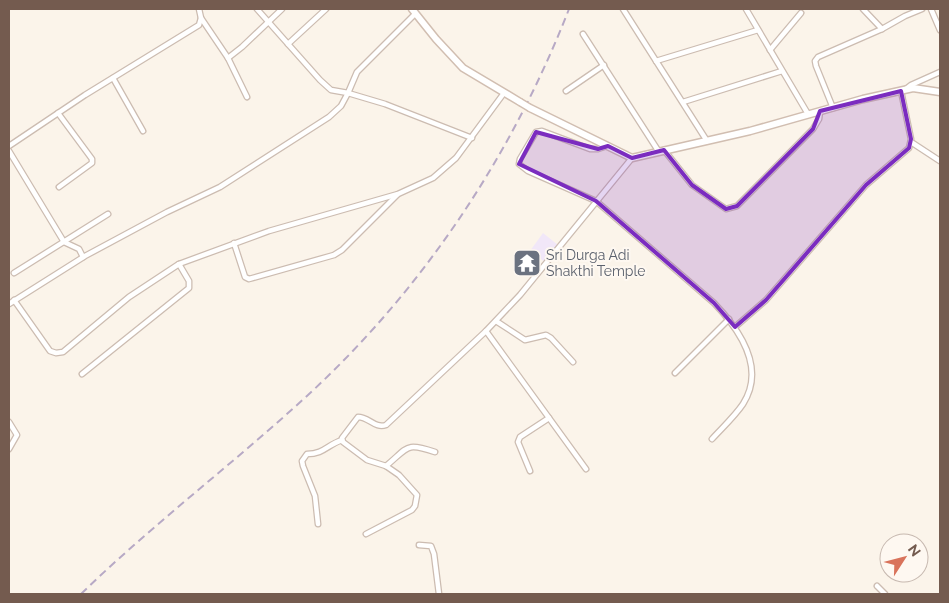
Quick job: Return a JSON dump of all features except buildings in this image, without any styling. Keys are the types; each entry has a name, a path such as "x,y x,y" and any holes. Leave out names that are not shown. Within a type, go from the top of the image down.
{"street":[{"path":"199,9 201,18 228,58 247,96"},
{"path":"256,9 331,90 385,104 472,138"},
{"path":"228,58 242,48 282,9"},
{"path":"288,44 326,9"},
{"path":"623,9 707,140"},
{"path":"746,9 808,114"},
{"path":"749,14 754,9"},
{"path":"863,9 882,29"},
{"path":"905,16 911,9"},
{"path":"833,108 816,66 818,57 922,9"},
{"path":"931,9 940,30"},
{"path":"9,304 83,257 167,212 220,188 336,112 348,93 357,72 414,11 436,39 464,68 530,108 632,158"},
{"path":"770,50 801,13"},
{"path":"9,146 113,78 199,26 201,18"},
{"path":"656,61 758,30"},
{"path":"583,34 662,151 692,185 726,209 737,206 813,129 817,124 820,111"},
{"path":"566,91 604,65"},
{"path":"684,102 782,71"},
{"path":"903,91 911,85 940,72"},
{"path":"113,78 143,131"},
{"path":"318,524 315,496 302,461 307,454 320,453 342,440 358,417 362,417 382,427 386,425 486,331 520,295 632,158 913,88 940,92"},
{"path":"735,327 766,300 866,185 909,148 910,142 903,91"},
{"path":"14,300 50,351 56,353 63,352 129,297 179,264 269,231 398,194 433,178 456,158 504,93"},
{"path":"58,113 92,158 92,163 59,187"},
{"path":"608,146 590,149 542,131 536,132 519,164 522,168 596,201 714,303 735,327 751,361 749,391 743,404 712,439"},
{"path":"910,142 940,160"},
{"path":"9,151 64,242 79,249 83,257"},
{"path":"234,243 245,277 249,279 334,255 347,246 398,194"},
{"path":"14,273 108,214"},
{"path":"82,374 189,288 189,281 179,264"},
{"path":"674,373 729,319"},
{"path":"496,321 525,340 546,335 573,362"},
{"path":"486,331 586,469"},
{"path":"530,471 518,442 520,437 549,418"},
{"path":"9,422 17,434 9,449"},
{"path":"342,440 367,460 386,466 399,475 417,495 412,510 366,534"},
{"path":"386,466 410,446 418,446 435,452"},
{"path":"419,545 431,546 434,554 439,594"},
{"path":"877,586 885,594"}],"highlighted area":[{"path":"901,91 911,139 909,148 866,185 766,300 735,327 714,303 596,201 519,164 536,132 598,149 608,146 632,158 664,150 692,185 726,209 737,206 813,129 820,111"}],"shaded area":[{"path":"543,233 558,245 545,262 530,251"}],"railway":[{"path":"81,594 136,543 308,395 350,354 390,310 461,217 492,167 546,63 569,9"}],"place":[{"name":"Sri Durga Adi Shakthi Temple","path":"527,263"}]}
